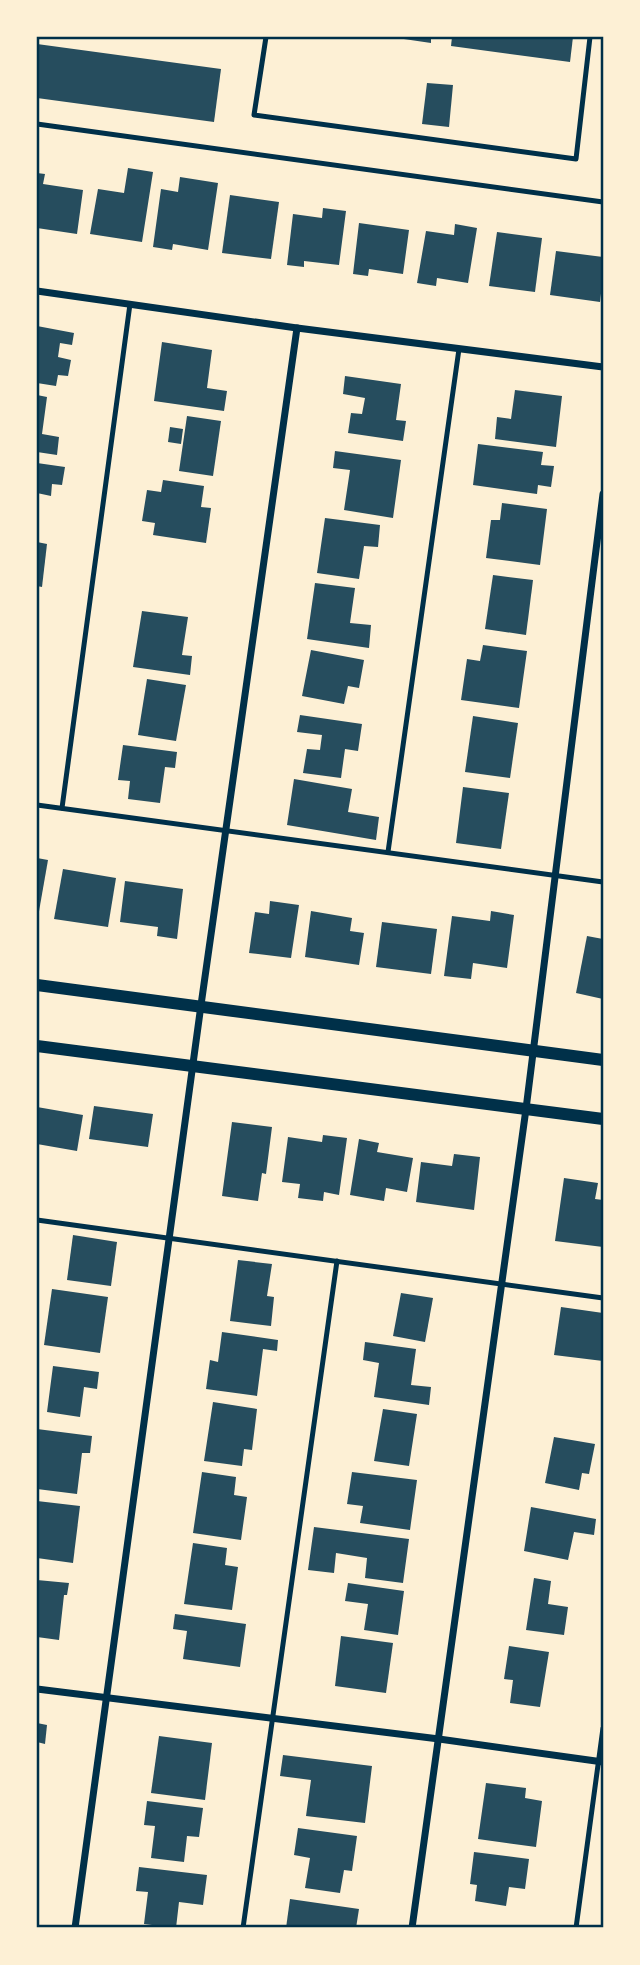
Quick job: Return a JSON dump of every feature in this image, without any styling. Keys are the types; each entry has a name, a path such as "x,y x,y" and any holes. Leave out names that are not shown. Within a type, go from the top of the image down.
{"street":[{"path":"37,291 603,367"},
{"path":"75,1928 192,1068 297,328"},
{"path":"412,1928 526,1109 603,494"},
{"path":"37,985 603,1060"},
{"path":"37,1046 603,1119"},
{"path":"37,1689 601,1762"}],"lane":[{"path":"266,37 254,115 576,159 590,37"},
{"path":"37,124 603,202"},
{"path":"62,808 130,304"},
{"path":"388,852 459,349"},
{"path":"37,805 603,882"},
{"path":"37,1220 603,1298"},
{"path":"243,1928 337,1261"},
{"path":"576,1928 601,1762 603,1728"}],"building":[{"path":"431,37 431,43 397,38"},
{"path":"452,37 573,37 570,62 451,46"},
{"path":"37,44 221,69 214,122 37,98"},
{"path":"427,83 453,85 449,127 422,124"},
{"path":"128,168 153,172 142,242 90,234 98,189 124,193"},
{"path":"37,173 45,174 43,184 83,190 77,234 37,228"},
{"path":"180,177 218,183 208,250 173,244 172,250 153,247 161,189 178,192"},
{"path":"230,195 279,202 271,259 222,253"},
{"path":"323,208 346,211 339,265 304,261 304,267 287,265 293,214 322,218"},
{"path":"359,223 409,230 403,274 369,269 368,276 353,274"},
{"path":"455,224 477,228 468,283 437,278 436,286 417,283 426,231 454,235"},
{"path":"497,232 542,238 535,292 489,286"},
{"path":"556,251 603,257 600,302 550,295"},
{"path":"37,326 74,333 72,345 60,343 58,357 71,360 68,376 58,375 56,386 37,383"},
{"path":"162,342 212,350 207,388 227,391 224,411 154,401"},
{"path":"345,376 401,384 396,420 406,421 403,441 348,433 351,413 362,414 365,398 343,394"},
{"path":"515,390 562,396 556,447 495,439 497,417 511,419"},
{"path":"37,395 47,397 42,434 59,437 57,455 37,452"},
{"path":"187,416 221,421 213,476 179,471"},
{"path":"170,427 183,429 181,444 168,442"},
{"path":"478,444 543,452 541,465 554,466 551,487 538,485 537,494 473,485"},
{"path":"335,451 401,460 393,518 344,510 350,470 333,468"},
{"path":"37,463 65,467 62,485 52,484 51,496 37,493"},
{"path":"163,480 204,486 201,507 211,508 206,543 153,535 155,523 142,521 147,490 161,492"},
{"path":"502,503 547,509 540,565 486,558 491,520 500,520"},
{"path":"325,518 380,525 378,547 364,546 359,579 317,573"},
{"path":"37,542 47,544 42,587 37,586"},
{"path":"493,575 533,580 526,635 485,629"},
{"path":"315,583 355,588 350,623 371,625 369,648 307,639"},
{"path":"142,611 188,617 182,655 192,656 190,675 133,667"},
{"path":"483,645 527,651 519,708 461,700 467,659 480,661"},
{"path":"311,650 364,660 359,688 348,686 344,704 302,696"},
{"path":"147,679 186,685 176,741 138,735"},
{"path":"300,715 362,724 358,751 345,749 341,778 303,773 307,749 320,750 322,735 297,732"},
{"path":"473,716 518,723 510,778 465,772"},
{"path":"123,745 177,752 175,768 165,767 160,803 128,799 130,781 118,780"},
{"path":"294,779 352,789 348,812 379,817 376,840 287,825"},
{"path":"463,787 509,793 501,849 456,843"},
{"path":"37,858 48,860 38,917 37,917"},
{"path":"63,869 116,878 108,927 54,919"},
{"path":"125,881 183,889 177,939 157,936 158,927 120,922"},
{"path":"270,901 299,905 291,958 249,953 255,912 269,914"},
{"path":"311,911 352,918 350,931 364,933 359,965 305,957"},
{"path":"491,911 514,915 507,968 473,963 471,979 444,976 452,916 490,921"},
{"path":"382,922 437,929 431,974 376,967"},
{"path":"587,936 603,939 603,999 576,993"},
{"path":"94,1106 153,1114 148,1147 89,1139"},
{"path":"37,1107 83,1115 77,1151 37,1144"},
{"path":"232,1122 272,1127 266,1174 262,1173 258,1201 222,1196"},
{"path":"323,1135 347,1138 339,1195 324,1192 323,1201 298,1198 300,1184 282,1182 288,1137 322,1142"},
{"path":"359,1139 379,1143 377,1152 413,1158 407,1192 386,1188 384,1201 350,1195"},
{"path":"454,1154 480,1157 474,1210 416,1202 421,1162 452,1166"},
{"path":"564,1178 598,1183 595,1199 603,1200 603,1247 555,1241"},
{"path":"73,1235 117,1242 111,1286 67,1280"},
{"path":"238,1260 272,1264 267,1296 274,1297 271,1326 230,1321"},
{"path":"52,1289 108,1297 100,1353 44,1345"},
{"path":"401,1293 433,1298 425,1342 393,1336"},
{"path":"561,1307 603,1313 603,1361 554,1355"},
{"path":"222,1332 278,1340 277,1351 263,1349 257,1396 206,1389 210,1360 218,1362"},
{"path":"365,1342 416,1349 411,1385 431,1387 429,1405 374,1397 379,1363 363,1360"},
{"path":"53,1366 99,1372 97,1389 84,1387 80,1417 47,1412"},
{"path":"213,1402 257,1409 252,1450 244,1449 242,1466 204,1461"},
{"path":"383,1409 417,1414 409,1466 374,1461"},
{"path":"37,1429 92,1436 90,1453 82,1453 77,1494 37,1489"},
{"path":"554,1437 595,1444 589,1474 582,1473 579,1490 545,1483"},
{"path":"202,1472 236,1477 234,1495 247,1497 241,1540 193,1533"},
{"path":"352,1472 417,1480 410,1530 360,1523 363,1506 347,1504"},
{"path":"37,1501 80,1506 73,1563 37,1558"},
{"path":"531,1507 596,1519 594,1535 574,1532 568,1560 524,1551"},
{"path":"314,1527 409,1539 403,1583 365,1578 367,1558 336,1553 334,1573 308,1570"},
{"path":"193,1543 227,1548 225,1565 238,1567 232,1610 184,1604"},
{"path":"534,1578 551,1581 548,1604 568,1607 564,1635 526,1630"},
{"path":"37,1580 69,1583 67,1595 64,1595 59,1640 37,1637"},
{"path":"348,1583 404,1591 398,1635 364,1630 368,1604 345,1601"},
{"path":"175,1614 246,1624 240,1667 183,1659 187,1631 173,1629"},
{"path":"341,1636 393,1643 386,1693 335,1686"},
{"path":"509,1646 549,1652 540,1707 510,1703 513,1680 504,1679"},
{"path":"37,1723 47,1725 45,1744 37,1742"},
{"path":"159,1736 212,1743 205,1800 151,1793"},
{"path":"283,1755 372,1766 365,1823 306,1816 311,1780 280,1776"},
{"path":"486,1783 526,1788 525,1798 542,1801 536,1847 478,1839"},
{"path":"147,1801 203,1808 199,1837 187,1836 184,1862 151,1858 155,1826 144,1825"},
{"path":"298,1828 357,1836 352,1871 344,1870 340,1893 305,1888 310,1858 294,1855"},
{"path":"474,1852 529,1859 525,1889 509,1887 506,1906 475,1901 477,1885 470,1884"},
{"path":"139,1867 207,1875 203,1905 179,1902 176,1928 144,1924 148,1892 136,1891"},
{"path":"290,1899 359,1909 356,1928 286,1928"}]}
